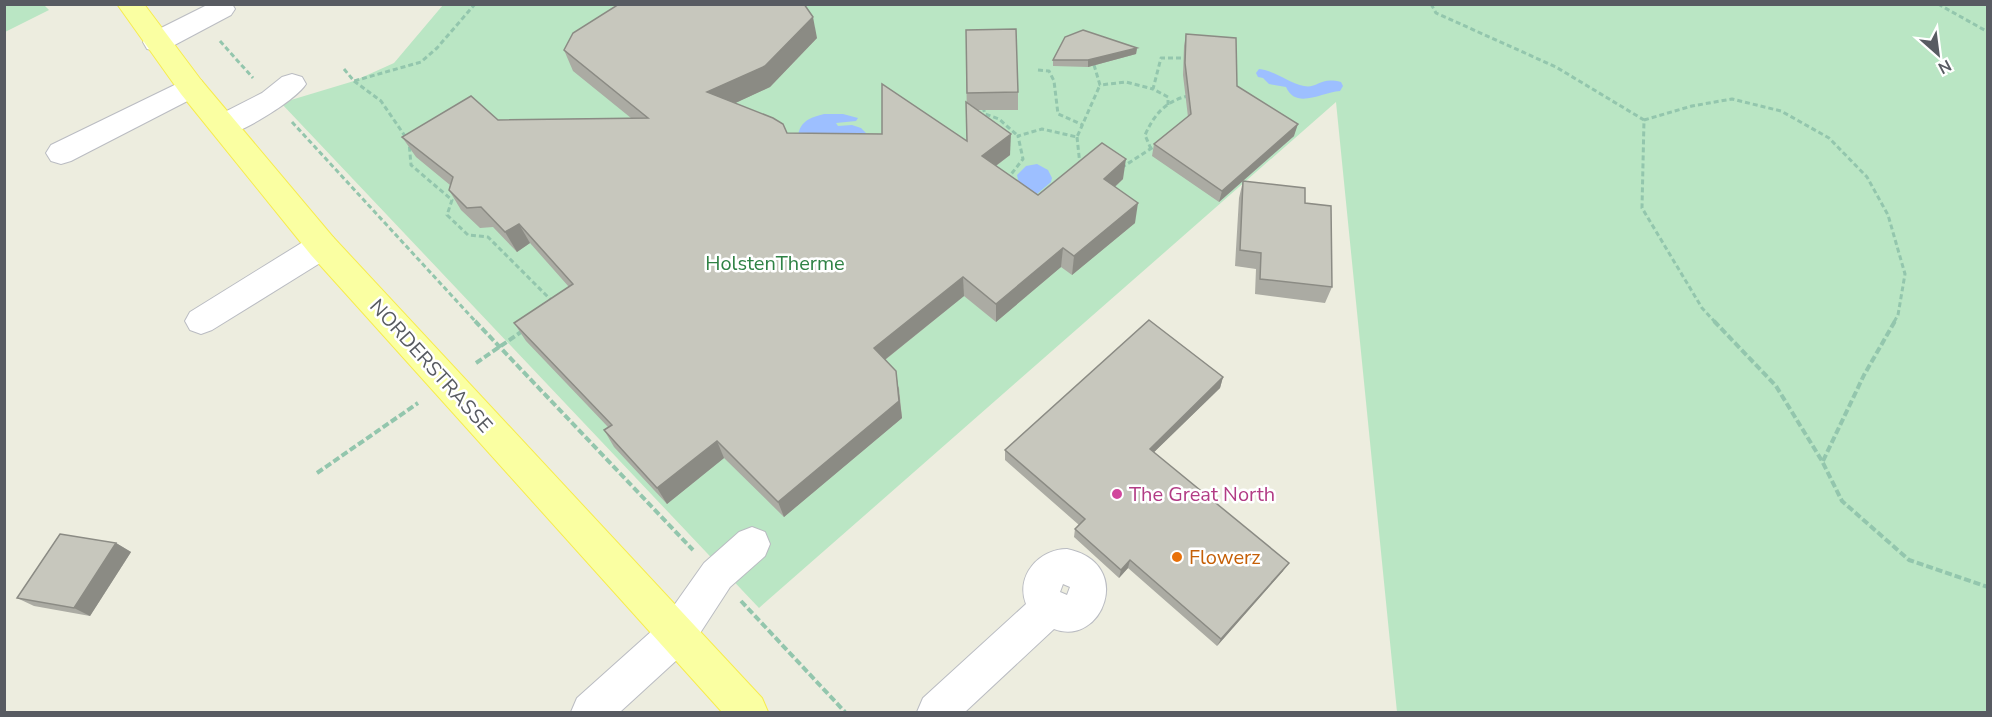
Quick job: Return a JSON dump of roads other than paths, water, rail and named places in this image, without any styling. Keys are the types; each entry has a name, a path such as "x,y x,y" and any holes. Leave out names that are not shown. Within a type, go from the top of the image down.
{"main road":[{"name":"NORDERSTRASSE","path":"130,4 191,87 322,246 748,712"}],"street":[{"path":"157,42 212,14"},
{"path":"61,153 191,87"},
{"path":"223,125 282,92"},
{"path":"201,321 322,246"},
{"path":"591,712 677,634 717,575 752,544"},
{"path":"937,712 1018,635 1050,608"}],"water":[{"path":"1259,69 1304,86 1312,86 1323,81 1334,81 1341,82 1343,86 1340,91 1303,99 1290,94 1286,87 1269,84 1263,78 1258,77 1256,73"},
{"path":"824,114 843,114 858,118 856,121 836,123 838,126 852,125 861,128 868,135 796,153 801,127 809,119"},
{"path":"1037,164 1048,170 1052,178 1051,182 1024,205 1017,175 1026,166"}],"place":[{"name":"The Great North","path":"1117,494"},
{"name":"Flowerz","path":"1177,557"}],"park label":[{"name":"HolstenTherme","path":"775,263"}]}
